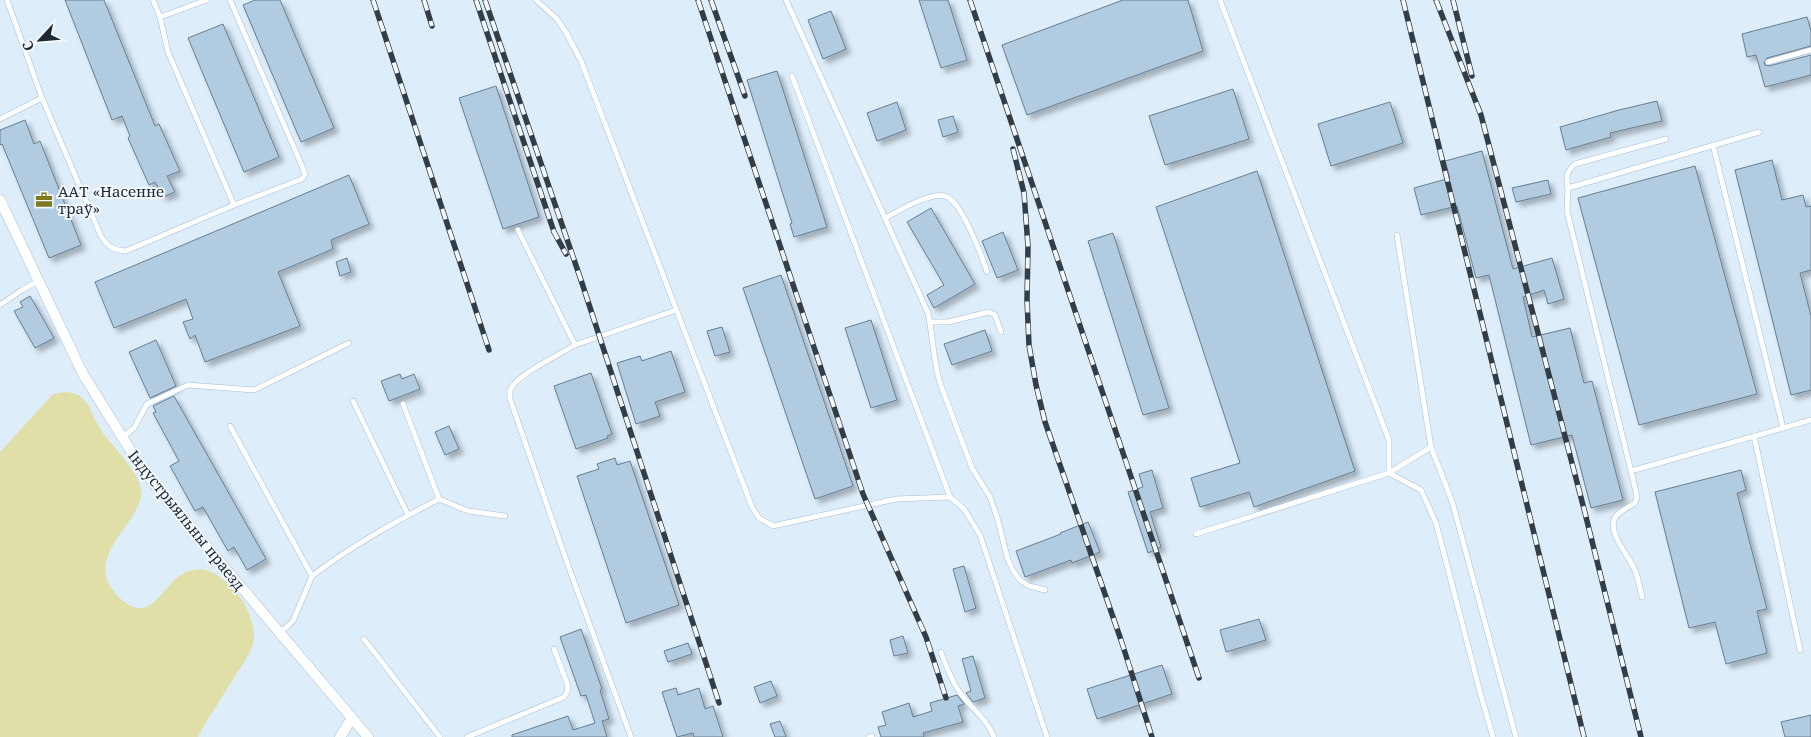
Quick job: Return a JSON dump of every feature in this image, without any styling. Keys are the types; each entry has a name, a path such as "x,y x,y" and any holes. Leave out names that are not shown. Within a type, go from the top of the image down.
{"street":[{"name":"Індустрыяльны праезд","path":"0,200 83,374 138,464 368,737"},
{"path":"340,737 352,718"}],"lane":[{"path":"7,0 42,98 101,236 107,246 116,250 126,251 234,205 298,181 305,174 230,0"},
{"path":"153,0 160,16 168,52 234,205"},
{"path":"160,16 207,0"},
{"path":"536,0 556,19 567,34 581,61 752,508 759,518 773,526 896,499 950,497"},
{"path":"786,0 928,313 940,382 972,468 990,497 1008,560 1020,580 1029,586 1045,590"},
{"path":"1220,0 1389,440 1389,473"},
{"path":"1768,62 1811,50"},
{"path":"792,76 950,497 964,509 980,535 1047,737"},
{"path":"0,119 42,98"},
{"path":"1568,188 1758,132"},
{"path":"1642,596 1636,571 1618,540 1613,526 1614,519 1618,514 1635,503 1637,497 1567,211 1568,188 1566,175 1576,164 1666,139"},
{"path":"1713,145 1783,428"},
{"path":"885,218 920,200 935,196 946,196 954,201 978,244 987,272"},
{"path":"518,230 574,345"},
{"path":"1397,235 1431,447 1452,501 1516,737"},
{"path":"0,305 39,281"},
{"path":"632,737 569,568 510,399 510,389 516,381 526,374 574,345 676,310"},
{"path":"930,322 948,322 989,312 995,315 1001,332"},
{"path":"122,438 134,428 147,404 188,384 254,390 349,343"},
{"path":"353,401 408,515"},
{"path":"403,404 439,498 468,510 505,516"},
{"path":"1631,471 1811,420"},
{"path":"230,426 312,576"},
{"path":"1754,436 1800,650"},
{"path":"1196,534 1389,473 1431,447"},
{"path":"1389,473 1421,490 1436,523 1493,737"},
{"path":"280,634 293,621 312,576 342,553 376,532 439,498"},
{"path":"364,639 440,737"},
{"path":"467,737 564,697 568,686 554,649"},
{"path":"941,652 960,693 990,726 994,737"}],"shaded area":[{"path":"65,392 76,394 85,401 104,434 133,470 141,489 141,497 137,507 111,548 107,559 105,570 110,587 114,592 129,605 141,608 146,607 152,604 178,577 198,569 217,575 225,581 239,596 247,609 254,632 251,649 198,737 0,737 0,452 53,394"}],"building":[{"path":"65,0 104,0 155,126 159,124 180,171 167,176 175,192 163,197 155,182 149,185 128,138 130,136 122,116 112,120"},
{"path":"255,0 280,0 334,128 301,142 243,5"},
{"path":"919,0 948,0 967,60 941,68"},
{"path":"1123,0 1188,0 1203,51 1027,115 1002,45"},
{"path":"831,11 846,49 823,59 808,20"},
{"path":"1807,17 1811,31 1811,46 1767,58 1764,63 1769,66 1811,55 1811,75 1765,87 1756,55 1747,57 1742,34"},
{"path":"223,24 279,157 244,172 188,38"},
{"path":"777,71 827,227 794,237 790,224 792,223 747,80"},
{"path":"496,86 539,217 503,229 459,98"},
{"path":"1233,89 1249,139 1165,165 1149,116"},
{"path":"1657,101 1662,121 1610,133 1611,137 1566,150 1560,127"},
{"path":"897,102 906,130 877,141 867,113"},
{"path":"1390,102 1403,143 1331,166 1318,124"},
{"path":"953,116 958,132 943,137 938,120"},
{"name":"ААТ «Насенне траў»","path":"25,120 34,144 40,141 81,245 49,258 2,144 0,145 0,130"},
{"path":"1482,151 1513,269 1552,258 1564,299 1548,304 1544,290 1523,297 1532,337 1570,328 1584,383 1592,381 1623,500 1591,508 1572,435 1531,445 1489,275 1476,278 1457,206 1421,215 1414,188 1450,178 1445,161"},
{"path":"1772,160 1782,200 1803,195 1806,207 1811,206 1811,270 1800,273 1811,316 1811,390 1791,395 1735,170"},
{"path":"1695,166 1757,394 1639,425 1578,198"},
{"path":"1257,171 1355,471 1254,507 1249,492 1200,507 1191,478 1240,463 1156,207"},
{"path":"349,175 369,224 331,240 333,249 278,272 300,326 205,362 195,335 190,339 183,322 193,319 186,299 114,328 95,282"},
{"path":"1548,180 1551,194 1516,202 1512,188"},
{"path":"931,208 975,284 934,308 927,295 944,285 907,222"},
{"path":"1003,232 1018,270 997,278 982,241"},
{"path":"1113,233 1169,408 1143,415 1088,241"},
{"path":"347,258 351,272 340,276 336,262"},
{"path":"781,275 853,486 815,499 743,288"},
{"path":"30,296 54,338 35,348 14,311 23,307 20,302"},
{"path":"871,320 897,400 871,408 845,328"},
{"path":"722,327 730,352 715,356 707,331"},
{"path":"985,330 992,351 952,365 944,344"},
{"path":"156,340 176,386 150,398 129,352"},
{"path":"671,351 685,392 655,402 660,416 636,424 617,363 640,356 642,361"},
{"path":"591,373 612,434 607,436 608,438 576,449 554,386"},
{"path":"400,374 402,379 414,374 420,389 389,401 381,381"},
{"path":"174,396 266,559 247,570 234,547 228,551 203,507 195,511 170,466 179,461 153,413 156,412 153,406"},
{"path":"449,426 459,449 445,455 435,432"},
{"path":"615,458 617,465 630,461 679,605 626,623 577,476 599,469 597,464"},
{"path":"1152,470 1163,508 1150,512 1161,547 1148,553 1128,492 1143,487 1139,474"},
{"path":"1741,470 1746,490 1737,493 1767,609 1757,611 1767,653 1726,664 1715,622 1689,628 1655,492"},
{"path":"1088,522 1100,552 1072,563 1071,560 1025,577 1016,551"},
{"path":"964,566 976,608 965,612 953,569"},
{"path":"1259,619 1266,640 1226,652 1220,630"},
{"path":"581,629 602,689 600,690 609,719 602,721 607,737 512,737 512,735 568,716 573,730 595,723 586,695 581,696 560,637"},
{"path":"903,636 908,653 894,656 890,640"},
{"path":"688,643 692,654 668,662 664,651"},
{"path":"973,656 985,698 973,702 966,693 971,691 962,659"},
{"path":"1162,665 1172,694 1097,719 1087,689"},
{"path":"771,681 777,696 760,703 754,687"},
{"path":"676,688 678,695 699,688 705,709 713,706 723,737 694,737 693,733 677,737 662,692"},
{"path":"957,695 964,704 958,706 963,722 923,733 924,737 881,737 878,727 886,725 882,712 909,703 913,717 932,711 930,703"},
{"path":"1811,715 1811,737 1785,737 1781,722"},
{"path":"780,721 786,737 775,737 770,724"}],"railway":[{"path":"373,0 489,350"},
{"path":"424,0 432,26"},
{"path":"476,0 554,232 566,254"},
{"path":"485,0 582,283 719,703"},
{"path":"698,0 863,494 926,637 946,698"},
{"path":"711,0 745,96"},
{"path":"970,0 1199,678"},
{"path":"1403,0 1584,737"},
{"path":"1436,0 1481,115 1584,509 1641,737"},
{"path":"1453,0 1472,76"},
{"path":"1013,149 1024,193 1028,246 1027,300 1029,345 1036,385 1045,422 1121,640 1152,737"}],"place":[{"name":"ААТ «Насенне траў»","path":"44,200"}]}
